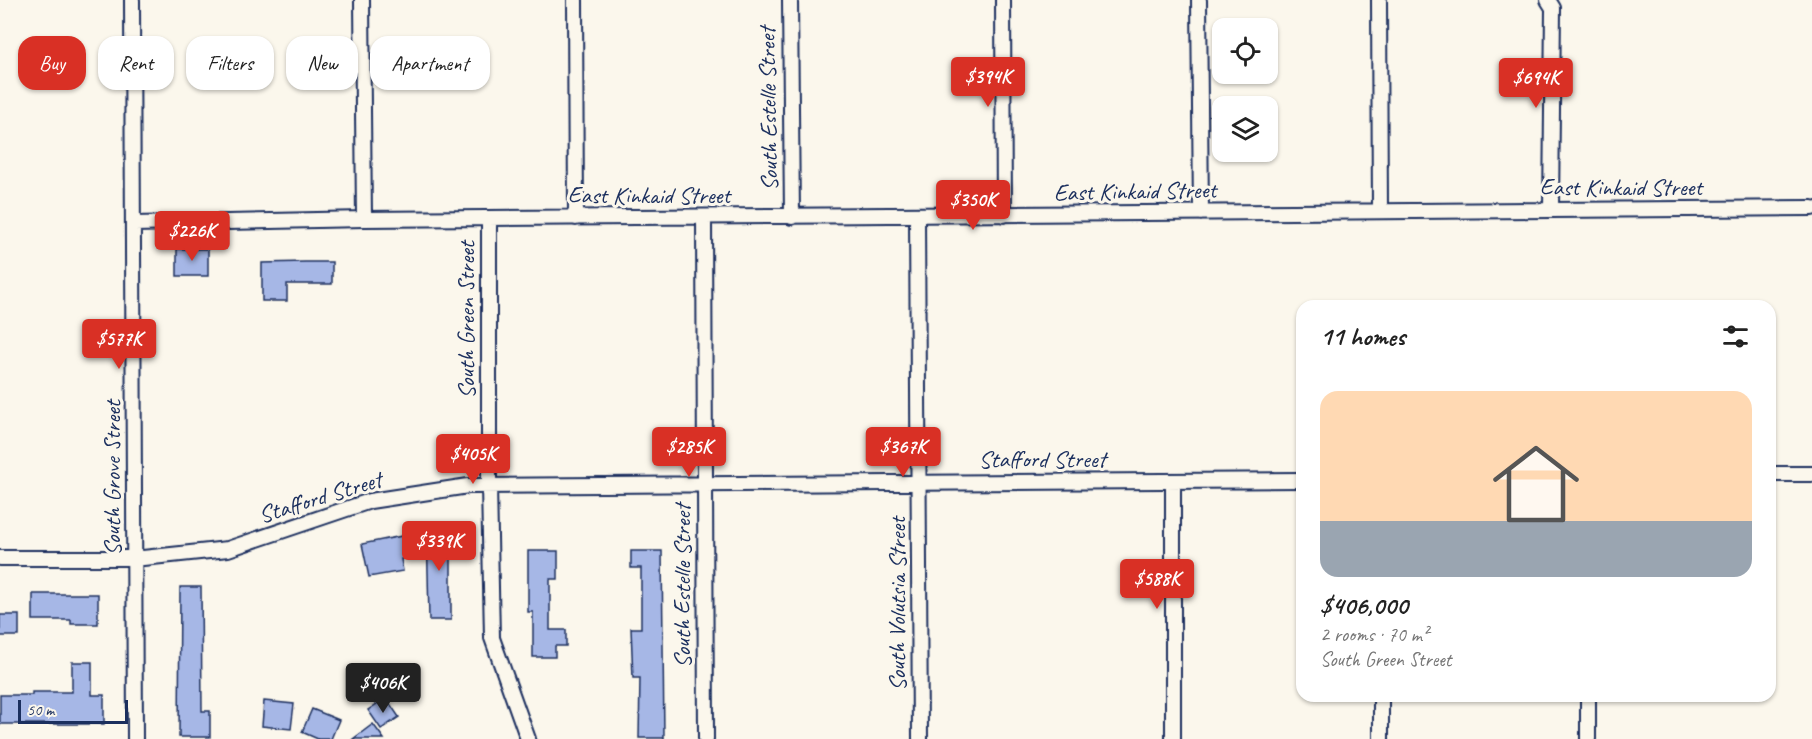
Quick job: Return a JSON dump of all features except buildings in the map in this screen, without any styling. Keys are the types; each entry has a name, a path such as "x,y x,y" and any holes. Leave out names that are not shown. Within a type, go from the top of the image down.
{"street":[{"name":"South Grove Street","path":"132,0 135,739"},
{"path":"362,0 364,219"},
{"path":"575,0 576,218"},
{"name":"South Estelle Street","path":"790,0 792,217"},
{"path":"1003,0 1005,215"},
{"path":"1199,0 1201,213"},
{"path":"1379,0 1380,211"},
{"path":"1548,0 1553,8 1551,210"},
{"name":"East Kinkaid Street","path":"134,224 364,219 1812,208"},
{"name":"South Volutsia Street","path":"917,216 920,739"},
{"name":"South Green Street","path":"489,218 489,485 492,638 528,739"},
{"name":"South Estelle Street","path":"704,218 706,739"},
{"path":"1776,474 1812,474"},
{"name":"Stafford Street","path":"0,558 135,558 228,549 370,501 468,486 1296,480"},
{"path":"1173,481 1173,739"},
{"path":"1381,702 1381,739"},
{"path":"1588,702 1588,739"}]}
